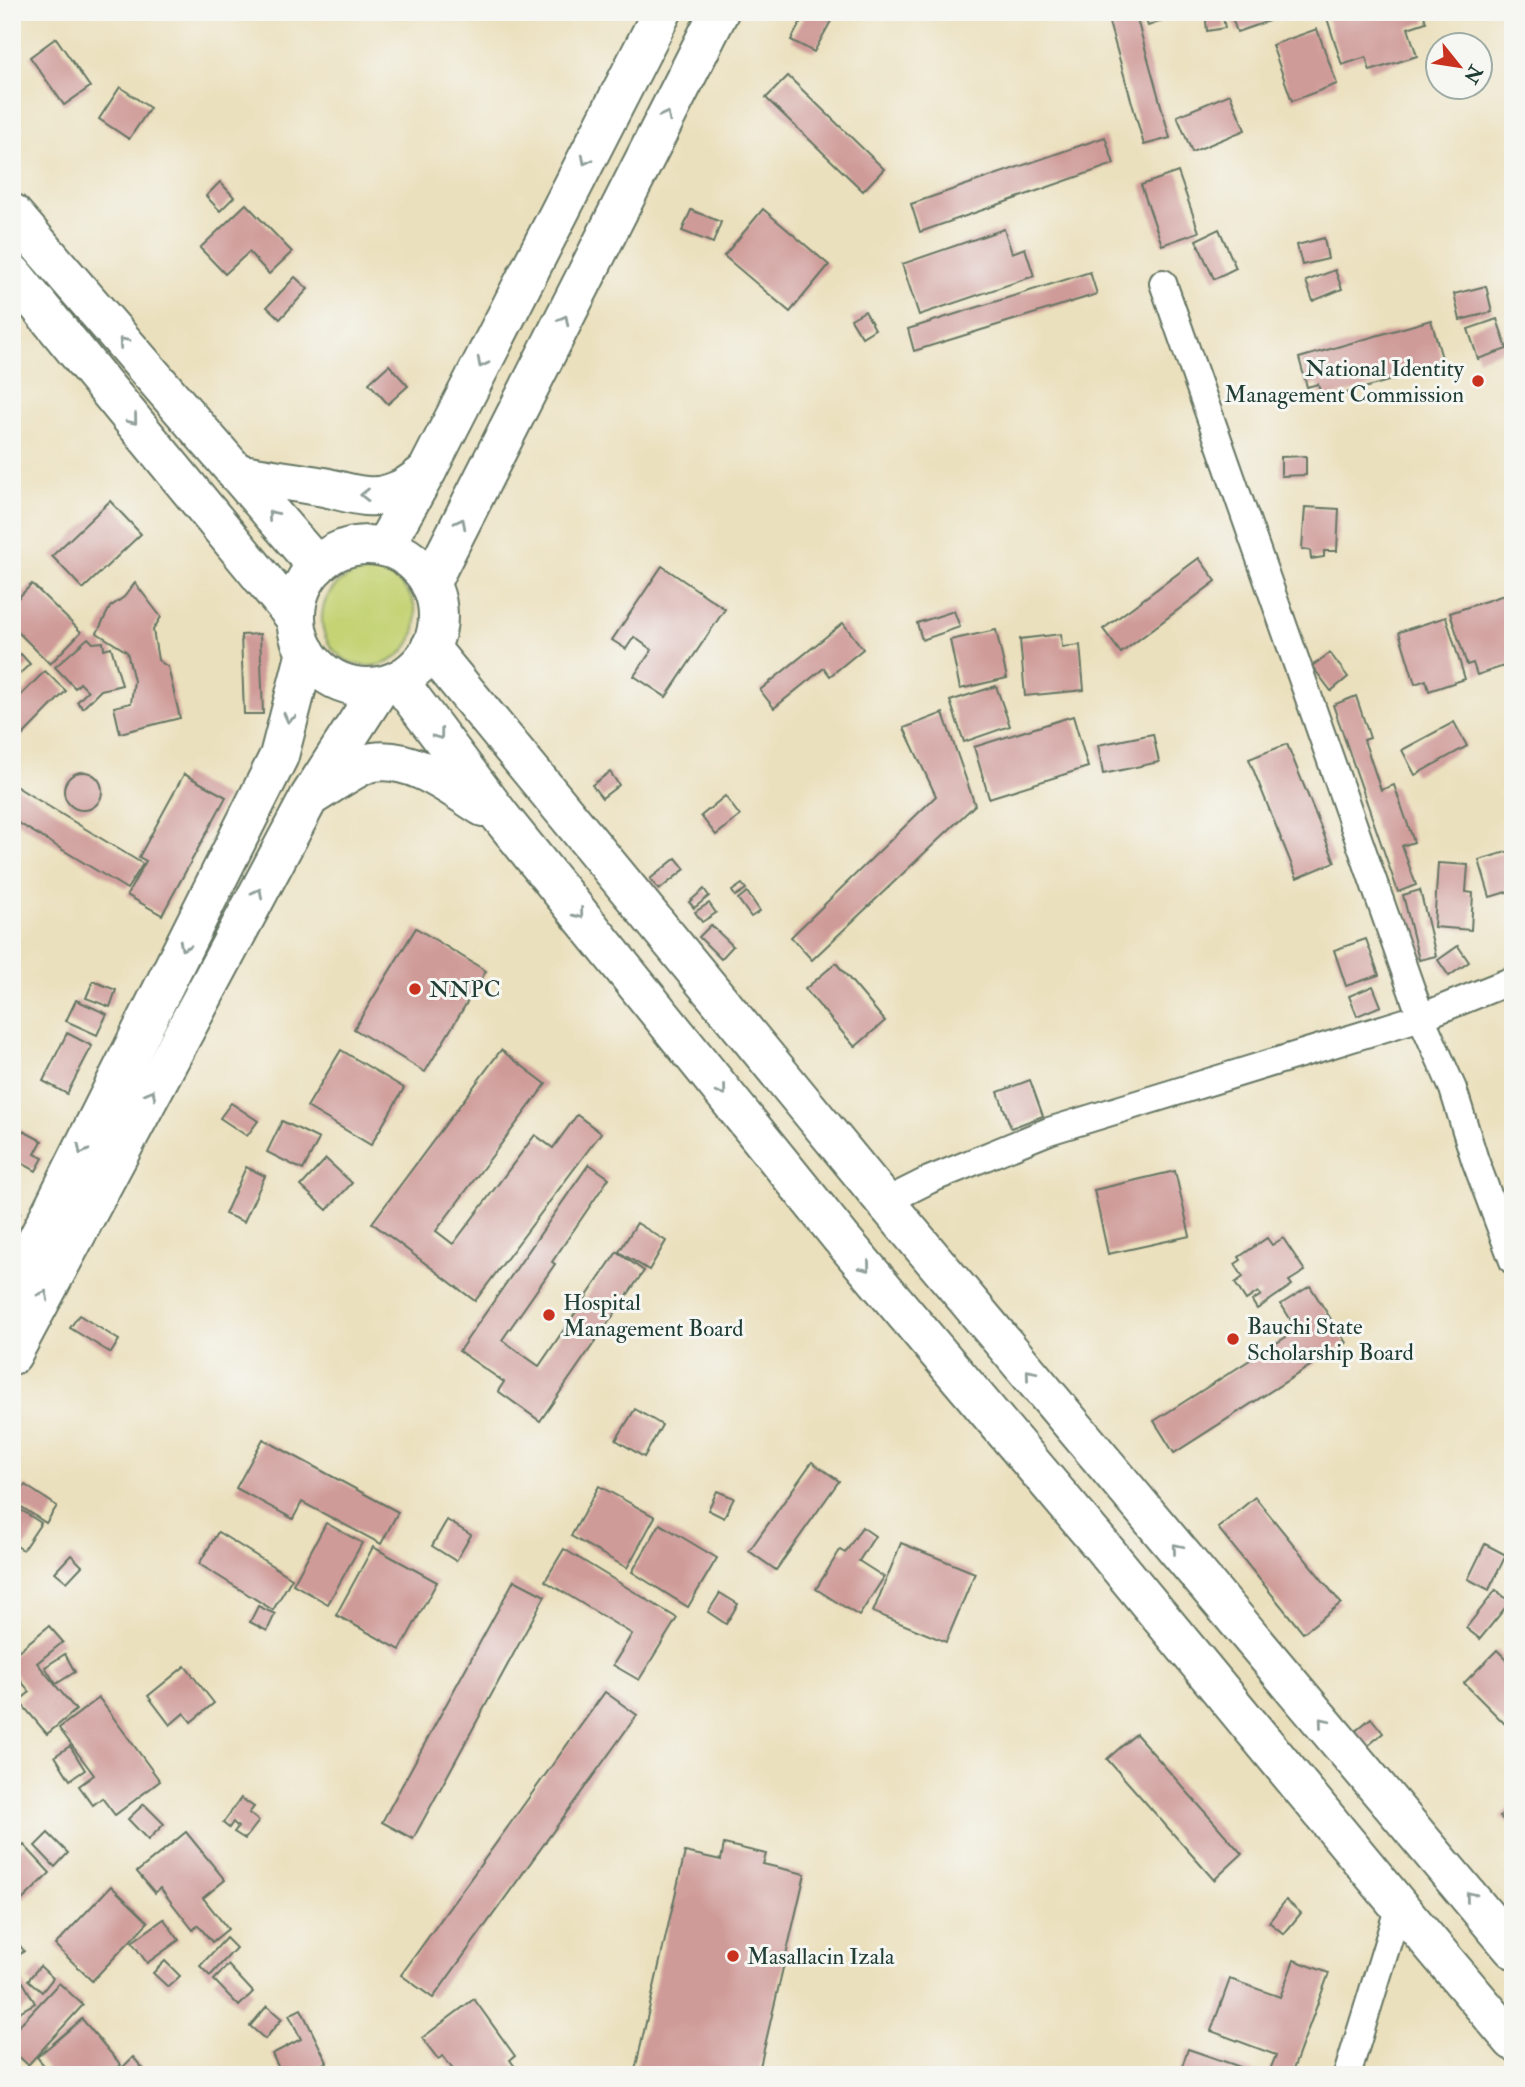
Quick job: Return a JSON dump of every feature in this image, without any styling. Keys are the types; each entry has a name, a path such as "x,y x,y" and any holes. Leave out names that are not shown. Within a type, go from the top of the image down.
{"street":[{"path":"384,547 427,471 662,12"},
{"path":"430,583 719,12"},
{"path":"12,213 317,566"},
{"path":"12,273 301,636 320,669 338,681 359,687 390,683"},
{"path":"1163,283 1421,1017 1453,1089 1475,1160 1513,1261"},
{"path":"236,473 327,488 352,495 371,496 393,494 427,471"},
{"path":"12,1290 279,756 301,636 298,600 305,582 317,566 337,552 360,545 384,547 403,555 419,567 430,583 436,599 438,616 430,648 422,661 390,683 310,796 12,1355"},
{"path":"430,648 884,1202 1513,1949"},
{"path":"390,683 841,1238 1101,1545 1513,2041"},
{"path":"310,796 371,762 400,762 431,775 501,817"},
{"path":"884,1202 929,1180 1049,1131 1421,1017 1513,980"},
{"path":"1347,2075 1399,1906"}],"green space":[{"path":"369,572 387,576 402,586 412,601 416,619 412,637 402,652 387,662 369,666 351,662 336,652 326,637 322,619 326,601 336,586 351,576"}],"building":[{"path":"806,12 836,12 814,52 791,40"},
{"path":"1106,12 1135,12 1170,138 1144,145"},
{"path":"1143,12 1185,12 1185,13 1148,26"},
{"path":"1205,12 1222,12 1225,28 1207,31"},
{"path":"1230,12 1266,12 1269,21 1237,32"},
{"path":"1325,12 1423,12 1426,22 1408,28 1417,56 1370,71 1366,57 1342,65"},
{"path":"1317,29 1337,84 1292,101 1272,45"},
{"path":"56,38 90,87 64,105 30,57"},
{"path":"788,76 884,169 863,191 766,98"},
{"path":"120,87 150,108 129,139 99,119"},
{"path":"1230,94 1245,130 1192,152 1177,116"},
{"path":"1105,137 1114,164 920,232 911,204"},
{"path":"1178,172 1199,232 1162,245 1141,185"},
{"path":"220,182 234,197 220,211 206,196"},
{"path":"246,204 292,252 269,274 249,252 225,274 200,248"},
{"path":"763,209 829,265 790,312 724,256"},
{"path":"691,210 721,222 713,243 682,231"},
{"path":"1004,229 1012,253 1025,248 1034,276 919,315 902,264"},
{"path":"1219,229 1236,268 1214,279 1196,240"},
{"path":"1324,238 1328,259 1302,265 1297,245"},
{"path":"1335,270 1342,289 1313,301 1306,281"},
{"path":"1090,272 1097,294 914,351 908,329"},
{"path":"295,277 308,289 280,319 267,307"},
{"path":"1486,286 1492,312 1460,320 1454,294"},
{"path":"865,311 875,329 862,337 851,319"},
{"path":"1497,319 1507,349 1478,359 1468,329"},
{"path":"1431,320 1444,365 1322,400 1318,384 1307,387 1299,358"},
{"path":"389,365 408,386 388,404 369,383"},
{"path":"1306,456 1306,475 1281,476 1281,457"},
{"path":"110,501 141,534 83,589 52,556"},
{"path":"1305,507 1339,509 1337,551 1324,551 1324,557 1311,559 1310,550 1302,549"},
{"path":"1199,558 1216,581 1121,653 1103,629"},
{"path":"662,566 725,609 666,697 634,676 652,650 634,637 626,649 612,640"},
{"path":"135,583 161,617 153,630 158,660 168,667 180,718 120,733 114,707 131,703 134,681 127,652 97,633 110,607 124,597"},
{"path":"32,584 81,632 50,664 12,626 12,604"},
{"path":"1504,595 1513,623 1513,663 1477,675 1473,663 1467,665 1450,613"},
{"path":"954,611 960,627 922,640 917,623"},
{"path":"1446,617 1465,679 1429,691 1426,680 1415,684 1399,632"},
{"path":"843,623 863,649 830,676 824,668 774,708 760,690"},
{"path":"996,630 1007,678 960,689 950,640"},
{"path":"260,634 263,714 244,714 241,635"},
{"path":"1061,634 1062,647 1080,645 1084,690 1025,696 1020,639"},
{"path":"88,638 93,643 103,642 104,649 111,647 122,685 101,690 83,708 77,702 88,691 80,683 75,688 55,667"},
{"path":"1330,653 1348,677 1331,691 1312,666"},
{"path":"21,654 30,664 12,681 12,662"},
{"path":"45,671 66,691 12,746 12,704"},
{"path":"996,686 1010,726 964,742 950,701"},
{"path":"1356,696 1370,738 1364,740 1381,790 1394,785 1414,842 1402,846 1416,885 1398,892 1333,705"},
{"path":"943,713 975,805 812,960 791,937 936,796 904,728"},
{"path":"1073,716 1088,767 989,798 974,747"},
{"path":"1454,722 1467,746 1415,775 1402,750"},
{"path":"1153,734 1159,762 1103,774 1098,745"},
{"path":"1287,744 1335,862 1297,878 1249,759"},
{"path":"83,772 96,778 102,791 96,804 83,810 70,804 64,791 70,778"},
{"path":"610,772 619,785 602,798 592,785"},
{"path":"184,774 226,797 162,915 127,895 146,861 139,857"},
{"path":"12,784 143,864 127,889 12,819"},
{"path":"725,796 740,816 716,835 701,816"},
{"path":"1513,850 1513,890 1490,897 1479,860"},
{"path":"676,858 685,869 659,890 650,879"},
{"path":"1438,863 1468,865 1466,892 1473,893 1471,930 1434,927"},
{"path":"742,884 746,889 735,896 732,891"},
{"path":"704,889 709,896 694,908 689,902"},
{"path":"1420,890 1436,956 1419,960 1403,895"},
{"path":"747,892 760,911 751,917 738,899"},
{"path":"709,903 716,913 702,922 695,912"},
{"path":"711,925 733,946 721,959 699,937"},
{"path":"416,928 486,971 425,1072 354,1029"},
{"path":"1366,939 1379,975 1346,986 1334,950"},
{"path":"1458,946 1469,962 1449,976 1438,960"},
{"path":"836,963 885,1021 855,1047 805,989"},
{"path":"93,981 116,990 110,1007 86,998"},
{"path":"1373,986 1381,1006 1357,1016 1349,996"},
{"path":"76,1000 107,1014 97,1035 66,1021"},
{"path":"67,1033 92,1046 67,1094 43,1081"},
{"path":"341,1050 404,1088 371,1145 307,1107"},
{"path":"501,1050 546,1084 436,1231 453,1244 535,1135 553,1148 577,1115 601,1133 475,1301 372,1223"},
{"path":"1030,1080 1043,1116 1011,1128 998,1092"},
{"path":"231,1103 258,1121 247,1136 220,1118"},
{"path":"282,1121 319,1139 303,1170 267,1152"},
{"path":"12,1125 42,1141 35,1154 43,1158 36,1171 12,1158"},
{"path":"326,1159 352,1183 327,1210 301,1186"},
{"path":"589,1164 609,1178 552,1262 555,1264 502,1340 539,1366 617,1252 644,1271 540,1421 498,1391 504,1382 459,1351"},
{"path":"246,1167 265,1176 244,1222 225,1214"},
{"path":"1175,1171 1190,1236 1108,1254 1094,1190"},
{"path":"12,1210 20,1214 12,1230"},
{"path":"637,1223 666,1241 649,1270 619,1252"},
{"path":"1267,1238 1272,1245 1283,1238 1305,1271 1289,1281 1292,1285 1257,1309 1252,1301 1261,1295 1258,1292 1246,1300 1235,1283 1243,1277 1235,1264 1241,1260 1239,1257"},
{"path":"1310,1286 1346,1343 1174,1453 1154,1421 1297,1330 1281,1304"},
{"path":"79,1315 119,1340 111,1353 70,1328"},
{"path":"635,1409 662,1425 644,1457 616,1440"},
{"path":"263,1439 398,1512 381,1544 302,1502 293,1519 236,1488"},
{"path":"812,1462 839,1481 776,1570 749,1551"},
{"path":"25,1485 57,1506 46,1523 14,1502"},
{"path":"599,1486 655,1517 627,1568 571,1536"},
{"path":"717,1491 734,1498 724,1518 708,1510"},
{"path":"1255,1497 1341,1603 1303,1633 1218,1528"},
{"path":"12,1504 41,1523 23,1550 12,1543"},
{"path":"447,1520 471,1535 456,1561 432,1546"},
{"path":"326,1523 362,1543 328,1604 293,1584"},
{"path":"660,1524 717,1558 688,1607 632,1572"},
{"path":"862,1527 875,1536 859,1561 884,1577 859,1616 816,1589 840,1550 845,1553"},
{"path":"218,1532 292,1578 273,1610 199,1564"},
{"path":"901,1543 975,1573 946,1642 873,1612"},
{"path":"1485,1544 1506,1555 1489,1590 1468,1579"},
{"path":"373,1547 437,1582 400,1650 336,1615"},
{"path":"564,1549 677,1618 639,1680 613,1665 632,1634 545,1581"},
{"path":"71,1555 82,1566 67,1582 55,1572"},
{"path":"514,1580 545,1596 413,1839 382,1822"},
{"path":"1496,1590 1510,1602 1480,1639 1466,1628"},
{"path":"720,1593 738,1604 726,1624 708,1612"},
{"path":"258,1606 275,1614 267,1631 250,1622"},
{"path":"49,1626 63,1642 37,1663 76,1710 47,1734 19,1701 30,1692 12,1670 12,1656"},
{"path":"1497,1650 1513,1666 1513,1732 1464,1683"},
{"path":"65,1654 75,1672 56,1684 45,1667"},
{"path":"185,1666 214,1703 191,1722 184,1713 170,1725 148,1696"},
{"path":"605,1692 637,1715 433,1998 401,1975"},
{"path":"99,1698 160,1781 115,1815 102,1798 93,1805 79,1786 94,1775 59,1728"},
{"path":"1371,1718 1383,1733 1364,1749 1352,1734"},
{"path":"1136,1734 1242,1854 1214,1880 1107,1759"},
{"path":"70,1746 85,1770 70,1780 55,1756"},
{"path":"241,1798 254,1807 249,1813 259,1821 245,1839 234,1832 238,1827 233,1822 229,1828 223,1823"},
{"path":"1513,1803 1513,1828 1500,1817"},
{"path":"144,1804 164,1824 148,1840 128,1819"},
{"path":"186,1832 225,1880 203,1898 228,1929 212,1942 198,1925 193,1930 160,1888 155,1893 137,1872"},
{"path":"48,1833 68,1853 55,1867 35,1846"},
{"path":"724,1844 766,1854 763,1864 805,1874 758,2075 634,2075 685,1852 721,1860"},
{"path":"24,1845 50,1873 15,1907 12,1904 12,1857"},
{"path":"111,1886 148,1922 92,1981 55,1945"},
{"path":"1286,1900 1301,1913 1284,1934 1269,1922"},
{"path":"164,1919 179,1940 147,1963 132,1942"},
{"path":"12,1935 24,1951 12,1961"},
{"path":"226,1938 236,1948 210,1976 200,1966"},
{"path":"1294,1960 1329,1973 1291,2075 1284,2075 1270,2070 1276,2055 1211,2031 1230,1979 1280,1997"},
{"path":"165,1961 180,1976 168,1987 153,1973"},
{"path":"228,1965 253,1992 239,2006 214,1980"},
{"path":"40,1966 53,1978 42,1992 28,1980"},
{"path":"23,1982 35,2003 12,2016 12,1988"},
{"path":"59,1983 83,2005 28,2065 12,2050 12,2033"},
{"path":"474,1999 515,2056 510,2060 521,2075 457,2075 443,2056 438,2059 422,2038"},
{"path":"267,2006 282,2019 265,2039 250,2026"},
{"path":"301,2009 327,2062 300,2075 282,2075 272,2054 301,2039 289,2015"},
{"path":"82,2019 121,2065 109,2075 52,2075 37,2057"},
{"path":"1188,2049 1261,2074 1261,2075 1179,2075"},
{"path":"133,2057 147,2073 145,2075 115,2075"}],"place":[{"name":"National Identity Management Commission","path":"1478,381"},
{"name":"NNPC","path":"415,989"},
{"name":"Hospital Management Board","path":"549,1315"},
{"name":"Bauchi State Scholarship Board","path":"1233,1339"},
{"name":"Masallacin Izala","path":"733,1956"}]}
